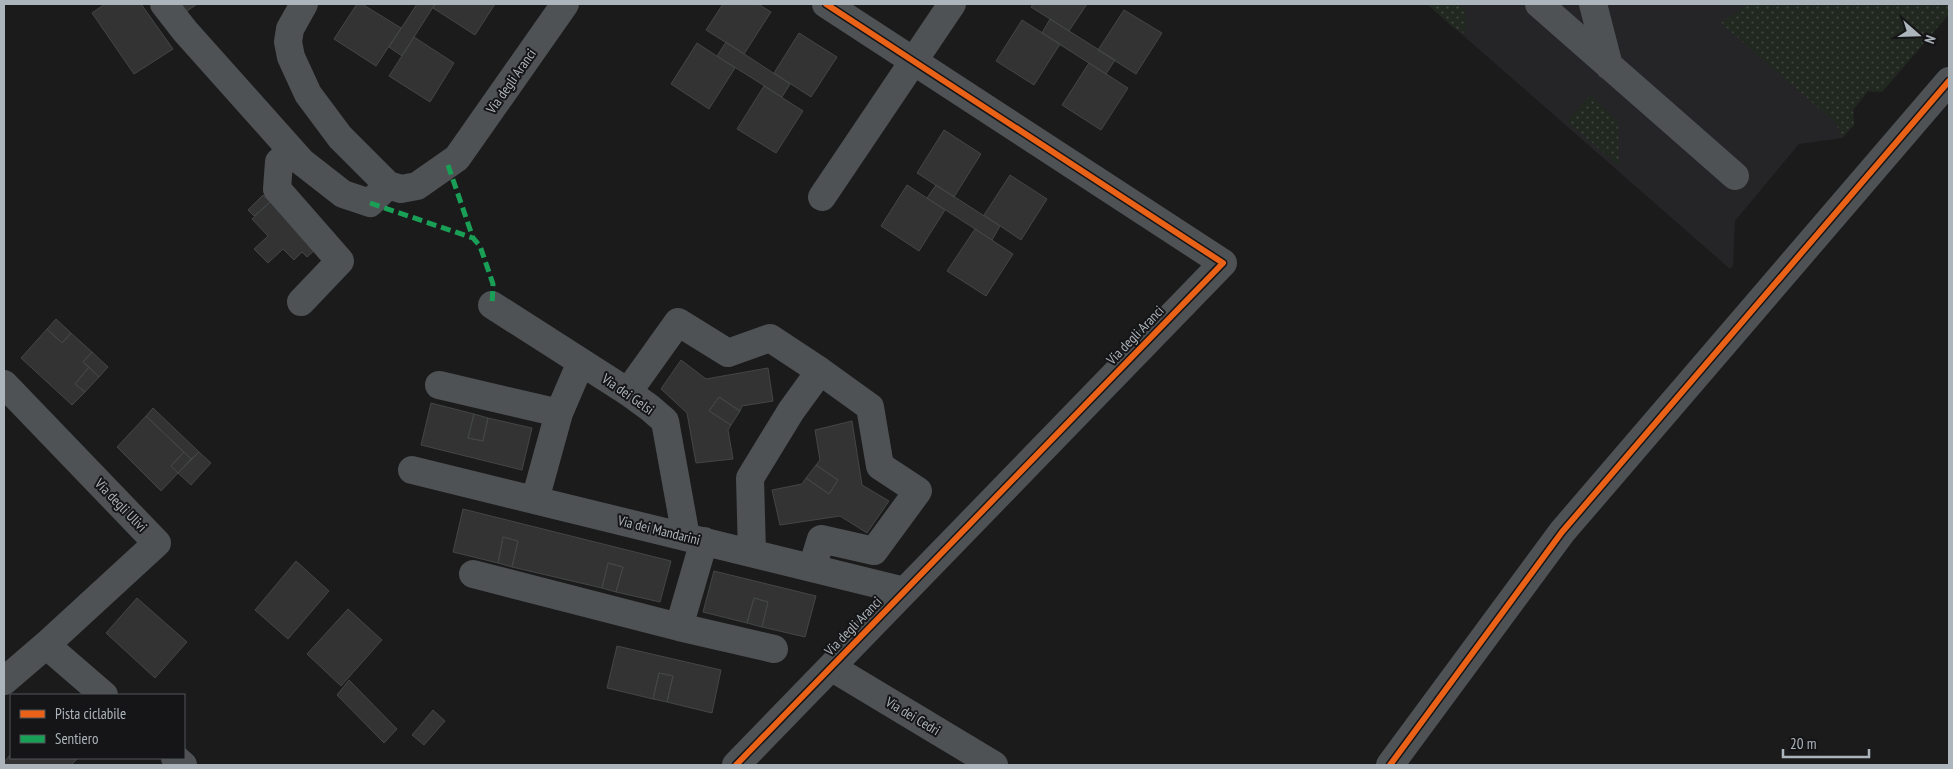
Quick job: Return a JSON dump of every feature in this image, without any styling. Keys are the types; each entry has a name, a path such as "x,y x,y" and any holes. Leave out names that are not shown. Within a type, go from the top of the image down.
{"street":[{"path":"164,4 185,32 302,162 343,194 370,203 388,185 340,137 308,94 292,57 288,42 290,29 304,4"},
{"name":"Via degli Aranci","path":"388,185 401,189 417,186 457,158 565,4"},
{"name":"Via degli Aranci","path":"736,765 1223,263 826,4"},
{"path":"822,197 952,4"},
{"path":"1539,4 1735,176"},
{"path":"1593,4 1609,66"},
{"path":"1390,765 1562,532 1949,81"},
{"path":"292,150 279,162 277,189 340,261 301,302"},
{"name":"Via dei Gelsi","path":"492,305 628,392 665,421 695,539"},
{"path":"628,392 678,322 728,353 770,338 870,407 880,466 918,491 874,551 820,539 812,568"},
{"path":"535,500 559,413 580,362"},
{"path":"752,553 750,478 791,411 820,371"},
{"name":"Via degli Ulivi","path":"4,384 158,543 4,681"},
{"path":"438,385 559,413"},
{"name":"Via dei Mandarini","path":"412,470 906,591"},
{"path":"679,627 695,539"},
{"path":"472,574 679,627 774,649"},
{"path":"46,645 103,694"},
{"name":"Via dei Cedri","path":"831,667 994,765"}],"shaded area":[{"path":"1427,4 1949,4 1949,14 1882,92 1868,91 1853,110 1854,125 1842,138 1799,144 1735,221 1733,266 1730,269"},
{"path":"1427,4 1458,4 1465,10 1466,34 1454,28"},
{"path":"1746,4 1949,4 1949,14 1882,92 1868,91 1853,110 1854,125 1842,138 1836,123 1721,23 1746,6"},
{"path":"1591,95 1618,122 1619,166 1567,121"}],"building":[{"path":"105,4 141,4 173,49 134,74 92,13"},
{"path":"172,4 197,4 180,16"},
{"path":"357,4 362,4 401,28 376,66 334,39"},
{"path":"417,4 435,4 402,56 389,47"},
{"path":"435,4 495,4 475,35 433,8"},
{"path":"723,4 758,4 771,12 744,54 706,30"},
{"path":"1033,4 1087,4 1069,31 1031,7"},
{"path":"1124,10 1162,33 1136,74 1098,50"},
{"path":"1050,19 1115,60 1106,74 1042,33"},
{"path":"1022,20 1060,44 1034,85 996,61"},
{"path":"799,33 837,57 811,97 774,73"},
{"path":"414,37 454,63 430,102 389,76"},
{"path":"726,42 790,84 782,97 717,56"},
{"path":"697,43 735,68 709,109 671,84"},
{"path":"1089,63 1128,88 1101,130 1062,105"},
{"path":"764,86 803,111 776,153 737,129"},
{"path":"944,130 981,154 954,197 917,173"},
{"path":"1010,175 1047,199 1021,240 984,215"},
{"path":"907,185 945,210 919,251 881,226"},
{"path":"936,185 1000,226 992,240 927,198"},
{"path":"263,195 270,202 254,216 248,210"},
{"path":"270,202 315,250 307,257 302,252 294,260 283,249 268,263 254,249 268,236 252,219"},
{"path":"975,229 1013,254 986,296 947,271"},
{"path":"56,319 71,333 62,343 47,329"},
{"path":"47,329 62,343 71,333 92,352 83,362 89,367 75,384 85,392 72,405 21,358"},
{"path":"92,352 108,367 99,377 83,362"},
{"path":"681,360 706,379 768,368 773,401 742,406 740,411 719,397 709,411 731,425 728,430 733,459 696,463 687,413 661,389"},
{"path":"89,367 99,377 85,392 75,384"},
{"path":"719,397 740,411 731,425 709,411"},
{"path":"431,403 474,414 468,438 483,441 488,418 532,428 522,470 421,445"},
{"path":"153,408 199,452 191,459 146,416"},
{"path":"474,414 488,418 483,441 468,438"},
{"path":"146,416 184,452 171,466 178,473 161,491 117,447"},
{"path":"852,421 862,485 889,501 867,533 840,516 780,525 772,490 802,484 806,478 829,494 838,480 816,465 820,460 815,430"},
{"path":"184,452 191,459 178,473 171,466"},
{"path":"199,452 211,463 191,485 178,473"},
{"path":"816,465 838,480 829,494 806,478"},
{"path":"463,509 671,561 660,602 616,592 623,567 608,563 602,588 512,567 518,541 503,537 498,563 453,552"},
{"path":"503,537 518,541 512,567 498,563"},
{"path":"296,561 329,591 288,639 255,610"},
{"path":"608,563 623,567 616,592 602,588"},
{"path":"714,571 816,596 805,637 762,627 768,602 754,598 747,623 703,612"},
{"path":"137,598 187,642 155,678 106,633"},
{"path":"754,598 768,602 762,627 747,623"},
{"path":"348,609 382,640 341,686 307,654"},
{"path":"617,646 721,670 712,713 667,702 673,676 659,673 653,699 607,688"},
{"path":"659,673 673,676 667,702 653,699"},
{"path":"349,680 397,729 384,743 337,695"},
{"path":"433,710 445,721 424,745 412,735"},
{"path":"10,755 10,759 77,759 71,765 4,765 4,762"}],"marked path":[{"path":"448,165 473,238 480,246 493,284 492,305"},
{"path":"370,203 473,238"}],"cycle path":[{"path":"736,765 1223,263 826,4"},
{"path":"1390,765 1562,532 1949,81"}]}
